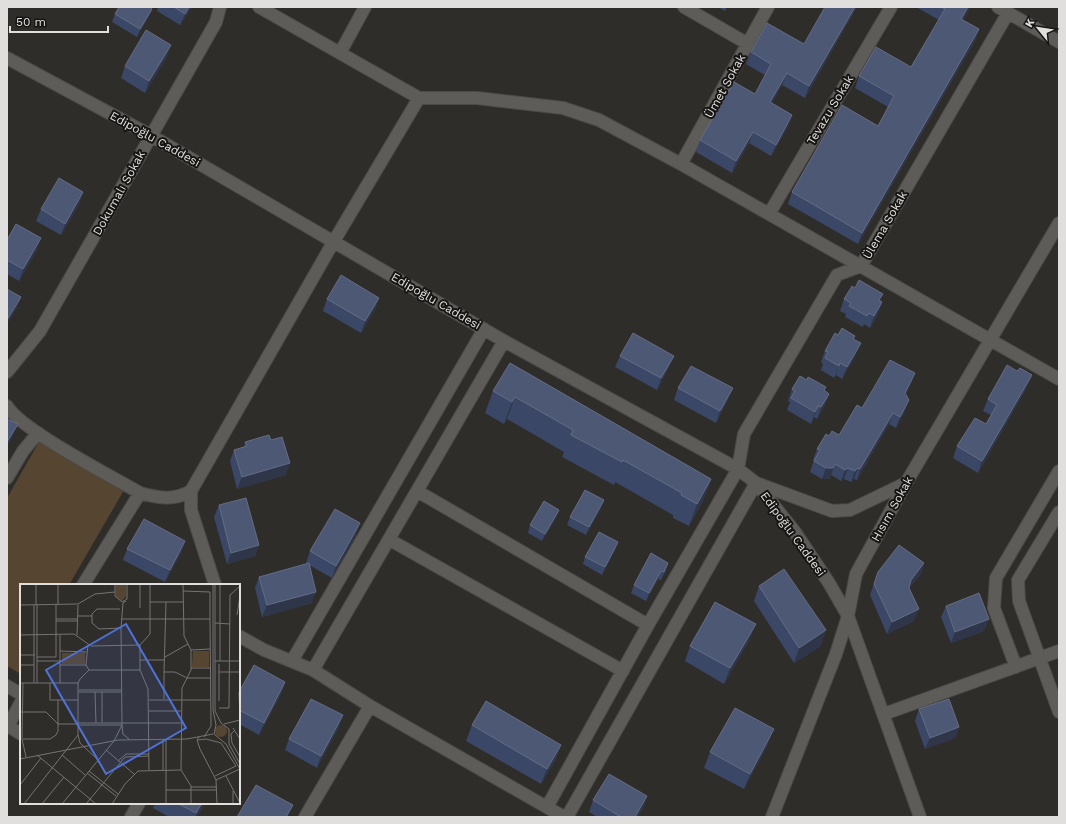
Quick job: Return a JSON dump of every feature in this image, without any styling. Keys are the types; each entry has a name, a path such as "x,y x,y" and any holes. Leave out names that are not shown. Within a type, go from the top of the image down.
{"street":[{"name":"Dokumalı Sokak","path":"7,372 40,331 100,228 150,135 216,22 220,7"},
{"path":"259,7 419,98 477,98 564,108 599,120 681,164 1059,379"},
{"path":"340,53 365,7"},
{"path":"684,7 748,44"},
{"name":"Ümet Sokak","path":"681,164 768,7"},
{"name":"Tevazu Sokak","path":"769,214 891,7"},
{"path":"1003,10 1059,42"},
{"name":"Ülema Sokak","path":"738,469 744,434 837,275 860,266 1003,10"},
{"name":"Edipoğlu Caddesi","path":"8,61 150,135 504,341 738,469 756,483 795,532 829,583 848,616 884,714 918,816"},
{"path":"215,584 191,510 191,492 334,241 419,98"},
{"name":"Hısım Sokak","path":"772,817 836,654 848,616 856,574 906,483 1057,230"},
{"path":"292,661 484,329"},
{"path":"313,670 390,540 504,341"},
{"path":"7,406 11,412 38,433 140,493 159,499 181,497 191,492"},
{"path":"7,478 23,451 38,433"},
{"path":"240,637 264,650 313,670 370,706 555,813 622,671 738,469"},
{"path":"1016,667 994,608 996,578 1059,471"},
{"path":"567,817 756,483 832,511 850,510 906,483"},
{"path":"417,491 648,624"},
{"path":"83,584 140,493"},
{"path":"1059,512 1018,580 1019,601 1059,712"},
{"path":"390,540 622,671"},
{"path":"884,714 1059,651"},
{"path":"17,692 8,726 20,733"},
{"path":"305,817 370,706"},
{"path":"131,817 138,804"}],"shaded area":[{"path":"39,442 124,490 70,584 20,584 19,673 7,666 7,498"}],"building":[{"path":"119,7 149,7 152,9 140,29 115,14"},
{"path":"174,7 189,7 185,14"},
{"path":"825,7 855,7 809,86 787,73 770,102 792,115 776,145 753,132 736,161 700,140 734,82 755,94 771,64 751,52 767,23 804,44"},
{"path":"941,7 968,7 961,19 979,29 862,233 792,192 842,105 878,126 894,96 859,76 876,47 911,67 945,9"},
{"path":"146,30 171,45 149,81 125,66"},
{"path":"59,178 83,192 65,224 41,209"},
{"path":"16,224 41,238 23,269 7,260 7,240"},
{"path":"341,275 379,298 365,321 327,299"},
{"path":"859,280 883,294 879,300 882,302 874,316 869,313 867,316 849,306 851,303 844,299 852,286 855,288"},
{"path":"7,289 21,297 7,320"},
{"path":"842,328 855,336 853,339 861,343 847,367 840,363 839,366 825,358 828,352 825,351 835,333 838,335"},
{"path":"633,333 674,356 661,378 620,356"},
{"path":"890,360 915,373 905,393 909,400 900,417 893,413 860,469 858,468 855,471 848,468 845,470 835,464 833,468 826,468 814,461 820,450 817,449 826,434 829,436 832,431 839,435 857,405 862,408"},
{"path":"510,363 711,479 697,504 681,495 682,493 623,460 622,462 571,435 573,430 515,397 512,402 493,391"},
{"path":"1007,365 1017,371 1020,368 1032,375 982,461 957,446 975,418 986,424 997,405 988,399"},
{"path":"691,366 733,388 720,411 678,388"},
{"path":"800,376 807,380 808,377 826,387 824,390 829,394 821,407 818,406 815,412 791,398 795,391 792,389"},
{"path":"7,419 18,424 7,442"},
{"path":"269,435 271,440 282,437 290,463 242,477 234,450 247,446 245,442"},
{"path":"585,490 604,500 589,527 570,517"},
{"path":"246,498 259,545 231,553 219,505"},
{"path":"544,501 559,510 545,534 530,525"},
{"path":"335,509 360,523 336,566 310,551"},
{"path":"144,519 185,541 170,570 127,549"},
{"path":"599,532 618,542 605,567 585,557"},
{"path":"899,545 924,563 911,580 909,588 919,609 892,622 874,584 878,572"},
{"path":"651,553 668,563 664,572 661,571 649,593 634,585"},
{"path":"309,563 316,592 267,605 259,577"},
{"path":"784,569 826,630 799,648 759,586"},
{"path":"979,593 989,619 955,632 946,606"},
{"path":"715,602 756,624 730,668 690,646"},
{"path":"254,665 285,682 264,723 240,711 240,690"},
{"path":"311,699 343,715 321,756 289,739"},
{"path":"949,699 959,727 930,738 919,709"},
{"path":"486,701 561,745 547,769 472,725"},
{"path":"735,708 774,729 750,774 710,752"},
{"path":"609,774 647,796 635,817 621,817 593,800"},
{"path":"256,785 293,805 286,817 237,817"},
{"path":"179,804 201,804 196,813"}]}
